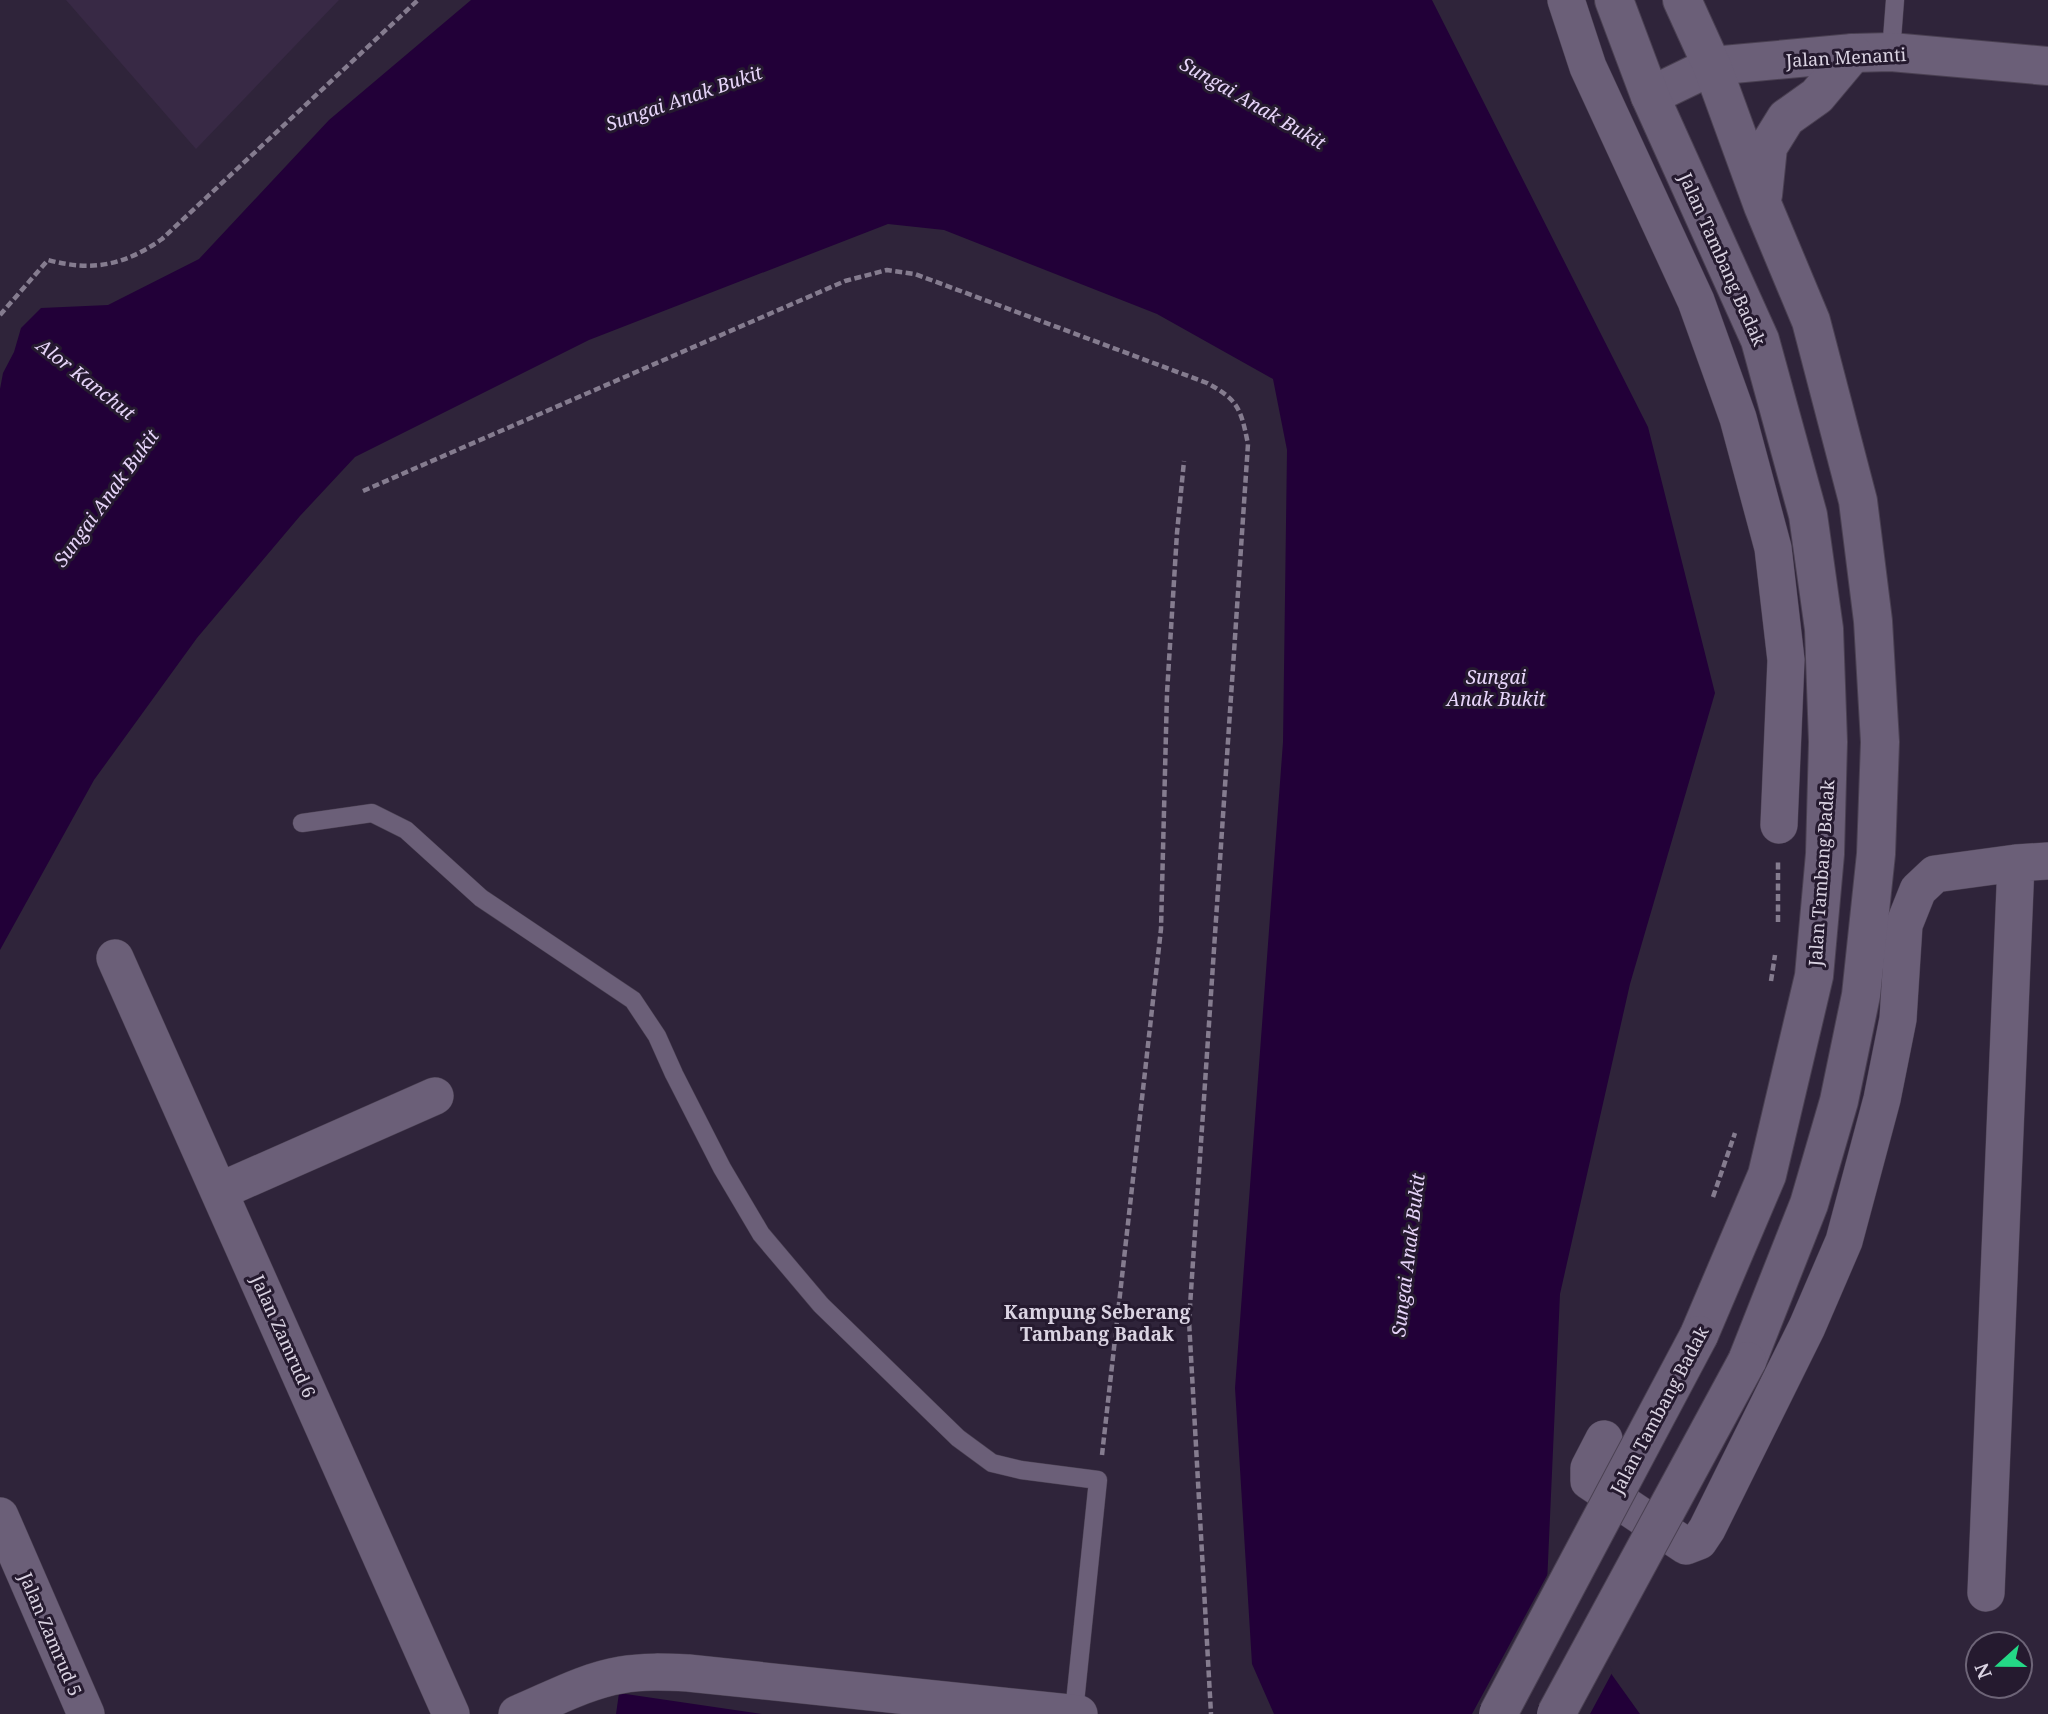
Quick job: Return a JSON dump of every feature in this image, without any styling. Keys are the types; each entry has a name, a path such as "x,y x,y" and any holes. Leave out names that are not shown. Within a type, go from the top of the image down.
{"main road":[{"name":"Jalan Tambang Badak","path":"1498,1714 1699,1335 1767,1175 1814,976 1825,854 1828,742 1824,629 1808,515 1760,340 1650,96 1614,0"},
{"path":"1556,1714 1747,1361 1809,1204 1839,1101 1861,995 1876,854 1880,742 1873,621 1858,501 1811,321 1763,206 1712,66 1682,0"},
{"name":"Jalan Menanti","path":"1650,96 1712,66 1853,53 1891,52 2048,66"},
{"path":"1763,206 1768,147 1786,118 1817,96 1853,53"}],"street":[{"path":"1566,0 1588,66 1696,301 1738,418 1773,548 1786,660 1779,825"},
{"path":"1604,1439 1589,1468 1589,1481 1686,1546 1699,1541 1802,1339 1844,1241 1882,1099 1898,1019 1904,925 1918,890 1935,874 2032,862 1986,1592"},
{"name":"Jalan Zamrud 6","path":"115,958 451,1714"},
{"path":"220,1191 435,1096"},
{"name":"Jalan Zamrud 5","path":"0,1516 10,1566 86,1714"},
{"path":"517,1714 592,1682 621,1675 653,1672 999,1710 1076,1713"}],"lane":[{"path":"1891,52 1895,0"},
{"path":"302,823 372,813 406,830 481,898 633,1000 657,1036 722,1168 761,1234 821,1305 958,1438 992,1463 1021,1470 1098,1480 1076,1713"}],"path":[{"path":"0,314 48,260 66,265 103,266 134,256 162,239 418,0"},
{"path":"363,491 845,281 887,270 915,274 1207,383 1229,395 1243,420 1248,444 1189,1321 1211,1714"},
{"path":"1098,1480 1105,1442 1161,929 1167,693 1184,461"},
{"path":"1778,925 1779,825"},
{"path":"1769,992 1776,951"},
{"path":"1712,1202 1736,1130"}],"shaded area":[{"path":"66,0 339,0 196,149"}],"water":[{"name":"Sungai Anak Bukit","path":"471,0 1432,0 1648,427 1715,693 1630,984 1560,1294 1547,1584 1640,1714 1274,1714 1252,1664 1235,1388 1283,742 1287,450 1273,379 1157,314 944,230 888,224 589,340 355,457 300,516 197,638 94,780 0,950 0,389 3,373 14,352 21,328 41,308 108,305 199,259 329,120"},
{"path":"619,1693 762,1714 616,1714"}],"pier":[{"path":"1551,1568 1551,1583 1613,1671 1590,1714 1472,1714"}],"district":[{"name":"Kampung Seberang Tambang Badak","path":"1097,1323"}],"water label":[{"name":"Alor Kanchut","path":"86,379"}]}
